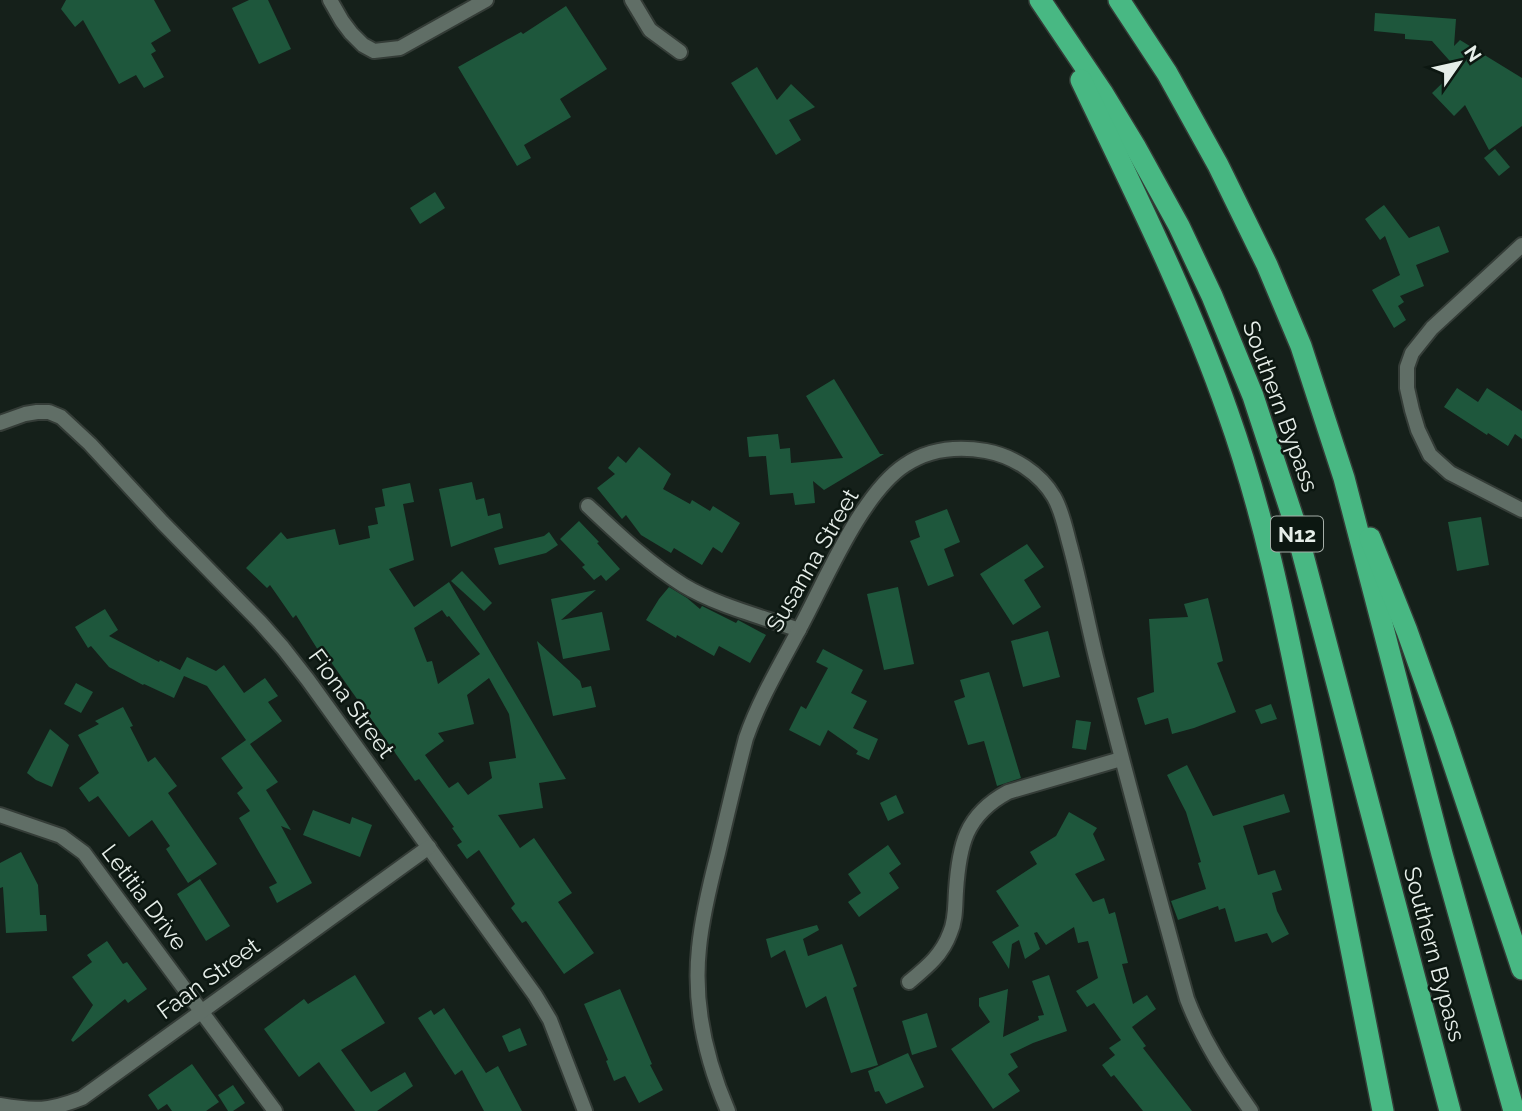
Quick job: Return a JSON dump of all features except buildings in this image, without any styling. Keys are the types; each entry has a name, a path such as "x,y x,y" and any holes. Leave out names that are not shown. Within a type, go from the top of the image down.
{"highway":[{"name":"Southern Bypass","path":"1119,0 1167,73 1219,165 1268,265 1301,346 1344,478 1438,841 1514,1111"},
{"name":"Southern Bypass","path":"1044,6 1102,92 1179,226 1212,296 1253,396 1294,522 1450,1111"},
{"path":"1044,6 1197,330 1229,413 1262,520 1293,656 1383,1111"},
{"path":"1344,478 1406,631 1522,969"}],"street":[{"path":"331,0 351,33 374,51 400,48 486,0"},
{"path":"632,0 649,30 680,52"},
{"path":"1522,244 1432,328 1412,353 1407,367 1407,387 1421,437 1430,455 1450,473 1522,510"},
{"name":"Fiona Street","path":"0,423 25,414 49,412 61,417 79,432 283,648 535,995 554,1030 585,1111"},
{"name":"Susanna Street","path":"728,1111 704,1040 698,982 699,950 712,878 753,716 849,535 881,487 903,466 919,457 948,449 983,450 1014,460 1036,475 1054,497 1061,512 1121,759 1187,999 1215,1059 1251,1111"},
{"path":"588,506 631,546 685,586 717,601 799,630"},
{"path":"909,982 942,951 951,931 955,916 958,860 963,842 977,817 996,798 1008,792 1121,759"},
{"name":"Letitia Drive","path":"0,815 61,836 84,853 275,1111"},
{"name":"Faan Street","path":"0,1105 42,1111 82,1098 429,847"}]}
